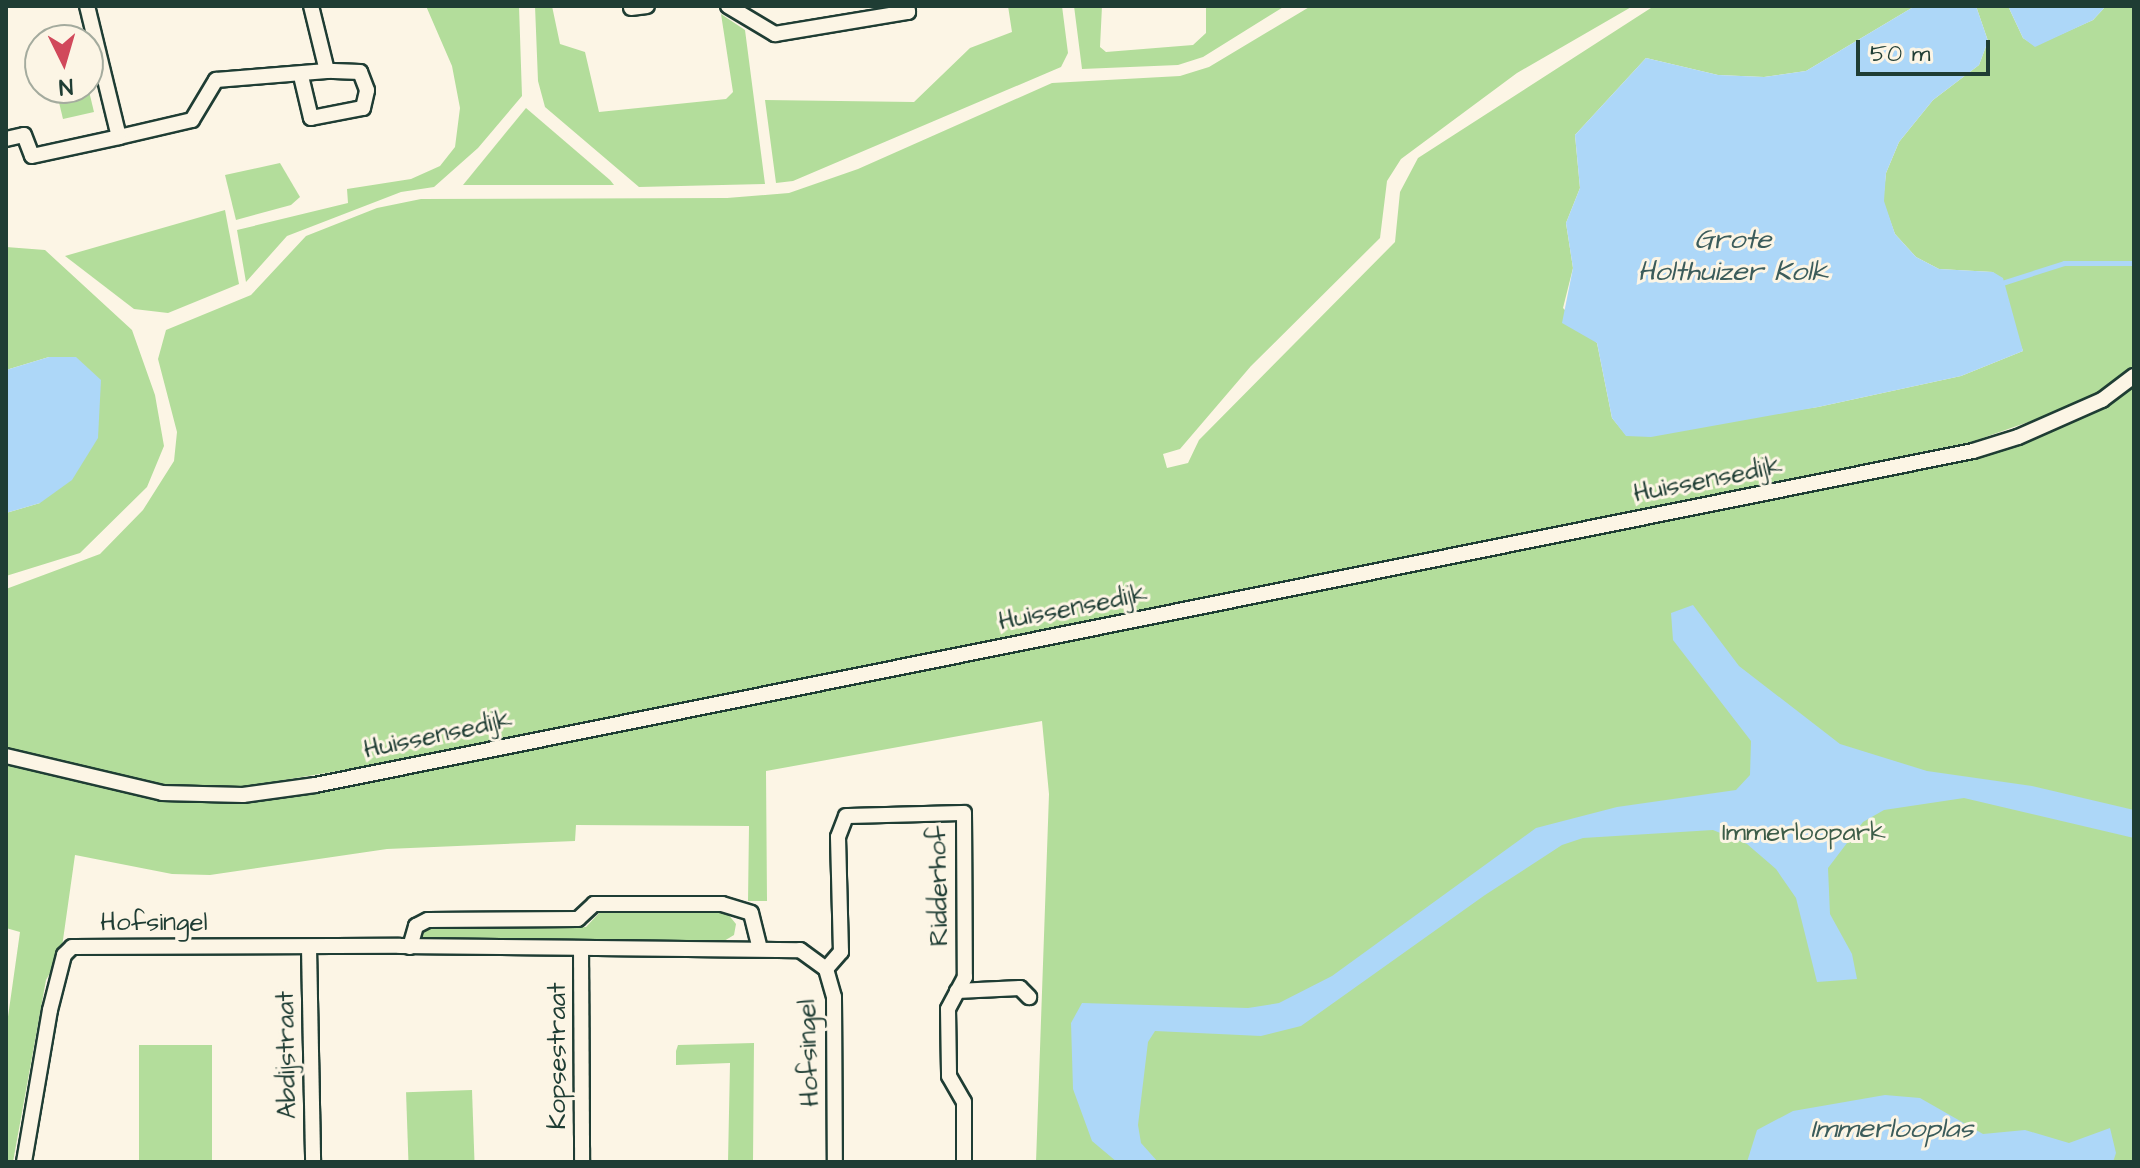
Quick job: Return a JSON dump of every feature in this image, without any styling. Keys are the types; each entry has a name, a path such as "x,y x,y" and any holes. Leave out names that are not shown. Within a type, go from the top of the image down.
{"street":[{"path":"87,6 119,137"},
{"path":"311,6 327,71"},
{"path":"631,8 647,6"},
{"path":"728,6 775,34 908,12 907,6"},
{"path":"6,139 24,135 32,156 192,120 216,80 287,71 301,76 327,71 360,72 367,90 363,108 311,118 301,76"},
{"name":"Huissensedijk","path":"6,756 162,793 243,795 315,785 1973,451 2018,437 2102,400 2134,376"},
{"name":"Ridderhof","path":"826,969 841,952 838,837 846,816 964,813 965,977 948,1009 949,1076 964,1102 964,1162"},
{"path":"410,947 416,926 428,920 578,919 594,904 722,904 751,913 759,946"},
{"name":"Hofsingel","path":"24,1162 50,1010 64,955 72,947 581,949 759,946 800,950 826,969 834,997 835,1162"},
{"name":"Abdijstraat","path":"309,947 313,1162"},
{"name":"Kopsestraat","path":"581,949 582,1162"},
{"path":"957,991 1020,988 1029,997"}],"green space":[{"path":"426,6 519,6 522,96 478,148 434,187 401,192 287,236 246,282 237,230 348,203 347,189 411,179 440,166 455,147 460,108 452,66"},
{"path":"535,6 552,6 560,44 585,52 599,112 726,99 733,92 721,14 745,30 765,184 639,187 545,107 538,81"},
{"path":"1008,6 1062,6 1068,53 1061,67 793,181 776,183 765,100 914,102 970,48 1012,32"},
{"path":"1074,6 1102,6 1100,47 1106,52 1193,45 1206,33 1206,6 1285,6 1203,57 1178,65 1082,69"},
{"path":"1311,6 1633,6 1517,73 1401,159 1387,181 1380,238 1251,366 1180,449 1163,454 1167,468 1188,463 1199,440 1395,242 1400,192 1418,158 1654,6 1915,6 1806,71 1764,77 1718,75 1646,58 1575,135 1580,188 1566,223 1573,268 1563,308 1597,343 1612,418 1626,435 1818,407 1961,376 2023,351 1993,272 1939,269 1916,257 1895,234 1883,201 1886,173 1899,142 1933,100 1979,65 1988,41 1976,6 2008,6 2023,38 2035,46 2093,20 2106,6 2134,6 2134,370 2094,399 1971,442 380,764 236,788 163,789 6,750 6,589 100,554 143,510 174,461 177,432 158,359 166,330 251,295 306,236 377,208 421,199 727,198 789,193 858,169 1052,83 1180,76 1209,67"},
{"path":"59,104 92,104 94,112 63,119"},
{"path":"526,108 610,180 614,185 463,185"},
{"path":"280,163 300,197 291,205 236,220 225,175"},
{"path":"225,210 239,284 168,313 134,309 65,256"},
{"path":"6,247 45,250 132,330 155,395 164,446 147,487 80,553 6,576 6,513 40,503 49,357 6,370"},
{"name":"Immerloopark","path":"2134,385 2134,1162 1036,1162 1049,794 1042,721 766,771 767,901 748,901 749,826 576,825 575,841 387,849 210,875 172,874 75,855 61,954 46,980 13,1162 6,1162 6,1031 20,932 6,928 6,761 159,797 238,799 2002,446 2005,451 2004,442 2052,426 2055,430"},
{"path":"601,911 727,913 736,924 734,935 724,941 421,946 418,936 423,928 586,927"},
{"path":"754,1043 753,1162 728,1162 730,1063 676,1065 676,1051 678,1045"},
{"path":"139,1045 212,1045 212,1162 139,1162"},
{"path":"472,1090 475,1162 408,1162 406,1092"}],"water":[{"name":"Grote Holthuizer Kolk","path":"1915,6 1976,6 1988,41 1979,65 1933,100 1899,142 1886,173 1884,201 1895,234 1916,257 1939,269 1993,272 2003,278 2023,351 1961,376 1818,407 1651,437 1626,436 1612,418 1597,343 1562,323 1573,268 1566,223 1580,188 1575,135 1646,58 1718,75 1764,77 1806,71"},
{"path":"2008,6 2106,6 2093,20 2035,47 2023,38"},
{"path":"49,357 76,357 101,380 98,438 72,480 40,503 6,513 6,370"},
{"path":"1693,605 1739,666 1840,744 1927,771 2032,786 2134,810 2134,838 1964,798 1884,810 1863,822 1828,868 1830,914 1852,954 1857,979 1817,982 1796,898 1776,869 1747,844 1713,830 1583,838 1562,845 1485,895 1301,1026 1261,1036 1155,1031 1148,1042 1138,1125 1141,1143 1158,1162 1117,1162 1092,1141 1073,1089 1071,1023 1082,1003 1248,1008 1279,1003 1332,976 1536,828 1617,807 1736,790 1750,775 1751,741 1673,640 1671,613"},
{"name":"Immerlooplas","path":"1885,1095 1920,1098 1983,1134 2025,1130 2069,1143 2110,1128 2116,1153 2113,1162 1747,1162 1757,1130 1793,1111"}],"waterway":[{"path":"2002,283 2064,263 2134,263"}]}
